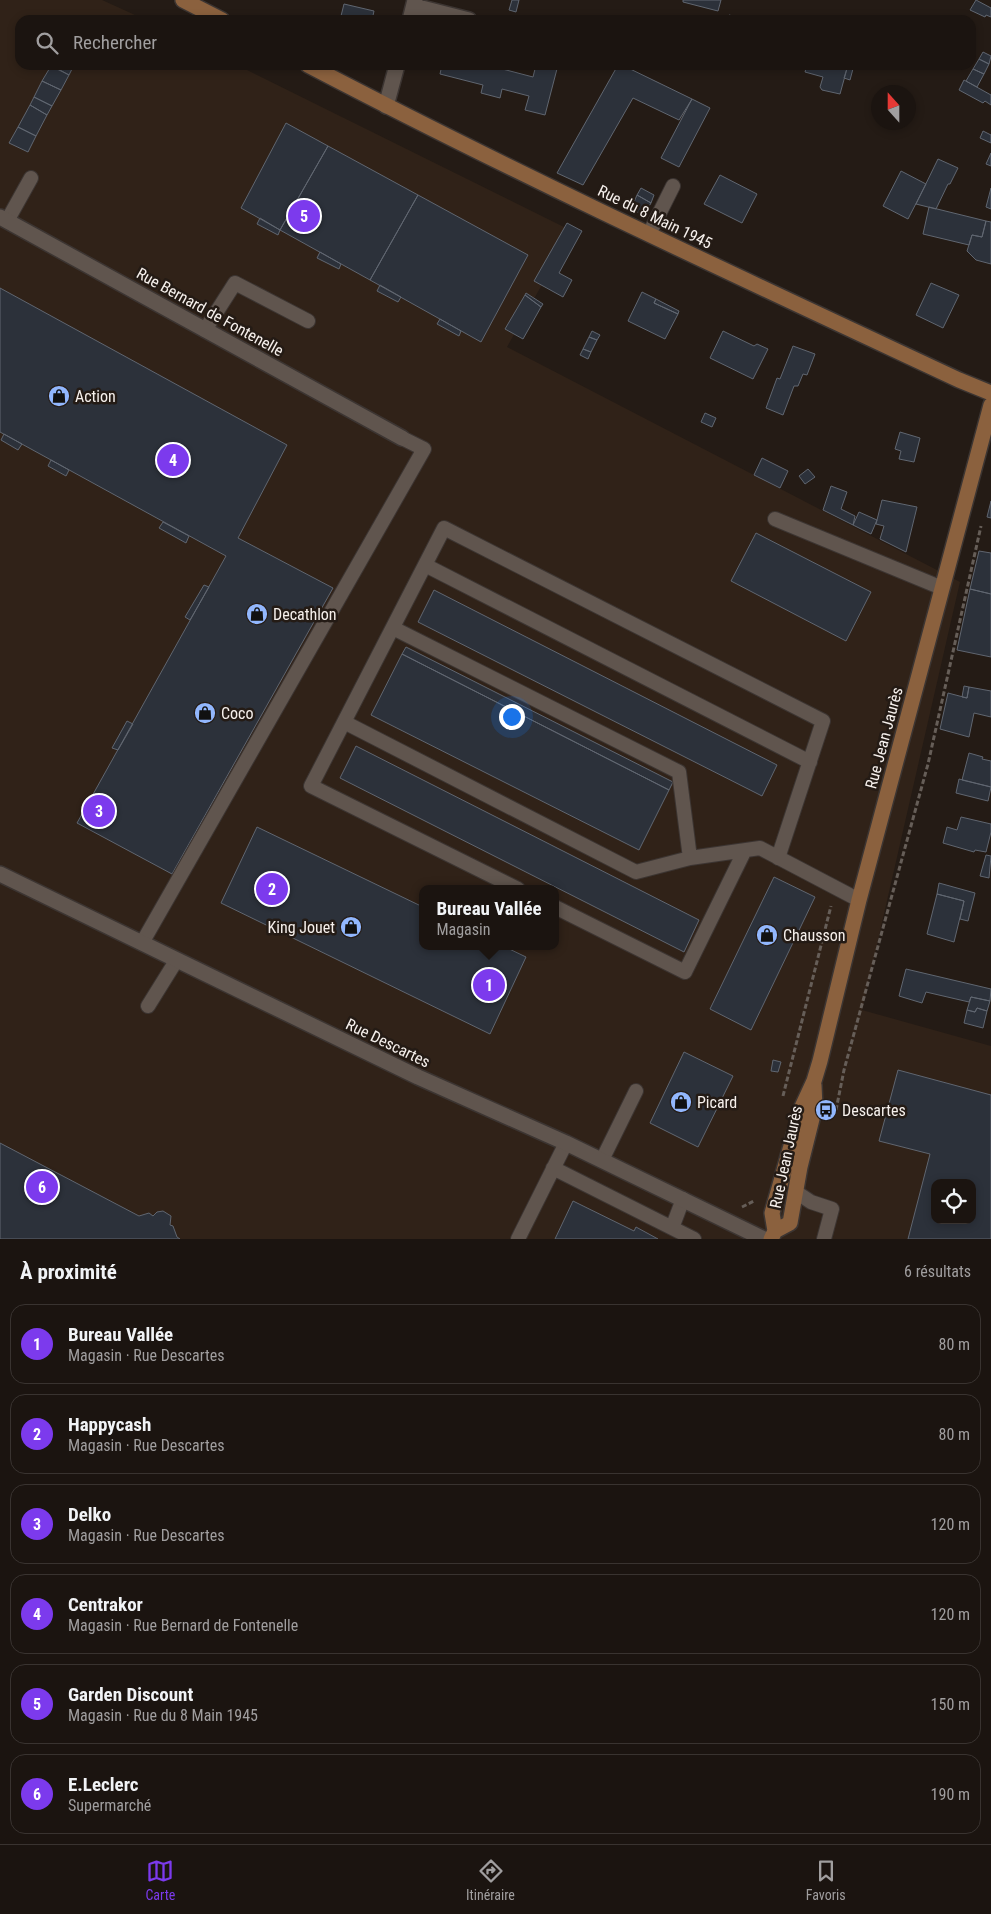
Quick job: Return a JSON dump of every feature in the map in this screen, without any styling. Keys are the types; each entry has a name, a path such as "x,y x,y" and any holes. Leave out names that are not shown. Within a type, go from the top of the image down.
{"main road":[{"path":"183,0 212,15"},
{"name":"Rue du 8 Main 1945","path":"318,70 386,106 648,234 959,380 991,392"},
{"name":"Rue Jean Jaurès","path":"770,1236 772,1213 802,1107 814,1081 859,900 942,588 988,429 991,405"},
{"name":"Rue Jean Jaurès","path":"770,1236 790,1223 800,1167 815,1107 814,1081"}],"street":[{"path":"413,9 444,15"},
{"path":"386,106 396,70"},
{"name":"Rue Bernard de Fontenelle","path":"4,219 402,438"},
{"name":"Rue Descartes","path":"0,874 425,1081 566,1143 683,1199 770,1236"}],"lane":[{"path":"4,219 31,178"},
{"path":"648,234 673,186"},
{"path":"205,330 235,283 308,321"},
{"path":"142,943 424,449 402,438"},
{"path":"775,519 942,588"},
{"path":"510,885 311,786 444,528 823,721 778,858"},
{"path":"425,565 810,762"},
{"path":"393,628 679,772 690,858"},
{"path":"344,722 636,872 690,858 760,848 859,900"},
{"path":"559,909 685,972 745,850"},
{"path":"148,1006 176,961"},
{"path":"602,1160 636,1091"},
{"path":"518,1239 566,1143"},
{"path":"553,1168 694,1239"},
{"path":"796,1192 812,1202 832,1209 824,1239"},
{"path":"672,1228 683,1199"}],"path":[{"path":"834,1115 844,1070 928,764 982,521"},
{"path":"783,1100 836,889"},
{"path":"740,1208 754,1201 757,1193"}],"shaded area":[{"path":"0,0 102,0 135,15 15,15 15,70 247,70 572,231 507,347 960,582 862,1010 991,1046 991,1239 0,1239"}],"building":[{"path":"512,0 519,0 516,12 509,10"},
{"path":"683,0 721,0 718,11 683,2"},
{"path":"976,0 991,8 991,17 986,15 985,17 970,10"},
{"path":"344,4 374,11 373,15 341,15"},
{"path":"983,52 991,56 989,64 979,59"},
{"path":"979,59 989,64 984,74 975,70"},
{"path":"49,70 59,70 69,75 61,90 42,81"},
{"path":"60,70 72,70 69,75"},
{"path":"441,70 506,70 533,77 535,70 557,70 545,115 525,110 529,96 502,89 500,98 481,93 483,85 440,74"},
{"path":"615,70 632,70 692,99 679,120 633,98 583,185 557,173"},
{"path":"806,70 847,70 840,94 822,90 820,87 823,77 805,72"},
{"path":"846,70 853,70 850,80 844,78"},
{"path":"972,70 984,74 977,87 966,81"},
{"path":"964,80 991,95 991,105 985,101 983,103 959,90"},
{"path":"42,81 61,90 52,106 34,97"},
{"path":"34,97 52,106 47,115 30,105"},
{"path":"692,99 710,108 679,167 661,158"},
{"path":"30,105 47,115 36,136 18,127"},
{"path":"286,123 328,146 280,230 241,208"},
{"path":"18,127 36,136 28,152 9,143"},
{"path":"983,131 991,135 991,143 980,138"},
{"path":"328,146 418,195 370,280 280,230"},
{"path":"991,153 991,166 986,164"},
{"path":"938,159 958,168 936,209 916,204"},
{"path":"901,171 926,184 908,219 883,206"},
{"path":"720,175 757,194 742,223 704,204"},
{"path":"641,188 654,195 651,203 637,195"},
{"path":"991,188 991,209 986,207"},
{"path":"418,195 528,255 481,342 370,280"},
{"path":"637,195 651,203 644,215 631,209"},
{"path":"929,207 986,221 982,237 972,235 969,245 923,234"},
{"path":"260,218 280,230 278,235 257,224"},
{"path":"986,221 991,222 991,264 976,260 967,251 972,235 982,237"},
{"path":"567,223 582,231 559,273 572,280 563,297 534,281"},
{"path":"320,252 341,264 339,269 317,258"},
{"path":"931,283 959,295 943,328 916,315"},
{"path":"380,285 401,297 398,302 377,291"},
{"path":"0,288 287,445 238,538 333,588 172,874 77,823 226,556 0,432"},
{"path":"642,292 656,299 654,303 678,314 665,339 628,321"},
{"path":"526,293 543,304 541,307 525,295"},
{"path":"525,295 541,307 523,339 505,329"},
{"path":"656,299 679,311 678,314 654,303"},
{"path":"440,319 461,331 459,336 437,324"},
{"path":"592,331 600,335 597,340 589,337"},
{"path":"723,331 754,346 757,344 768,349 753,379 710,358"},
{"path":"589,337 597,340 591,352 583,349"},
{"path":"793,346 815,354 807,375 803,374 798,386 794,386 783,415 766,408 777,378 780,379"},
{"path":"583,349 591,352 588,359 580,355"},
{"path":"705,413 716,418 712,427 701,422"},
{"path":"900,432 920,438 914,462 899,459 901,451 895,449"},
{"path":"4,434 22,444 18,450 1,440"},
{"path":"762,458 788,471 780,488 754,475"},
{"path":"51,460 69,470 66,476 48,466"},
{"path":"808,469 815,477 805,484 799,476"},
{"path":"831,486 847,492 841,509 855,516 853,525 823,510"},
{"path":"882,500 917,507 906,552 880,539 884,526 876,524"},
{"path":"991,501 991,518 987,517"},
{"path":"859,512 877,520 871,534 853,525"},
{"path":"163,522 189,536 186,543 159,528"},
{"path":"756,533 871,592 846,641 731,581"},
{"path":"979,551 991,553 991,594 970,589"},
{"path":"204,585 209,587 190,620 185,617"},
{"path":"970,589 991,594 991,657 957,650"},
{"path":"434,590 777,765 762,796 418,622"},
{"path":"406,647 673,782 669,790 402,654"},
{"path":"402,654 669,790 639,850 371,715"},
{"path":"964,686 969,687 967,698 962,697"},
{"path":"969,687 991,691 991,717 974,713 969,737 940,729 948,693 967,698"},
{"path":"127,721 133,724 118,750 112,748"},
{"path":"356,746 699,920 684,952 559,889 559,885 552,885 340,778"},
{"path":"969,753 991,761 991,787 962,780"},
{"path":"959,779 991,787 988,801 956,793"},
{"path":"961,817 991,824 986,852 975,850 974,852 943,843 947,827 957,830"},
{"path":"257,827 419,905 419,950 511,950 526,957 490,1034 221,903"},
{"path":"986,855 991,856 989,878 980,876"},
{"path":"774,877 815,897 751,1030 710,1009"},
{"path":"939,883 975,893 968,921 960,919 964,901 937,894"},
{"path":"937,894 964,901 954,942 927,934"},
{"path":"906,969 991,989 990,1001 971,997 969,1002 926,992 922,1003 899,996"},
{"path":"971,997 990,1001 987,1011 977,1008 975,1012 967,1010"},
{"path":"977,1008 987,1011 983,1028 964,1023 967,1010 975,1012"},
{"path":"684,1052 733,1076 698,1147 650,1123"},
{"path":"773,1060 781,1062 778,1072 771,1071"},
{"path":"898,1070 991,1095 991,1239 908,1239 930,1154 879,1141"},
{"path":"0,1143 139,1216 149,1213 153,1216 157,1212 163,1211 171,1216 170,1225 173,1226 177,1237 180,1239 0,1239"},
{"path":"573,1201 634,1231 636,1227 658,1239 555,1239"}],"place":[{"name":"Garden Discount","path":"304,216"},
{"name":"Action","path":"59,396"},
{"name":"Centrakor","path":"173,460"},
{"name":"Decathlon","path":"257,614"},
{"name":"Coco","path":"205,713"},
{"name":"Delko","path":"99,811"},
{"name":"Happycash","path":"272,889"},
{"name":"King Jouet","path":"351,927"},
{"name":"Chausson","path":"767,935"},
{"name":"Bureau Vallée","path":"489,985"},
{"name":"Picard","path":"681,1102"},
{"name":"Descartes","path":"826,1110"},
{"name":"E.Leclerc","path":"42,1187"}]}
